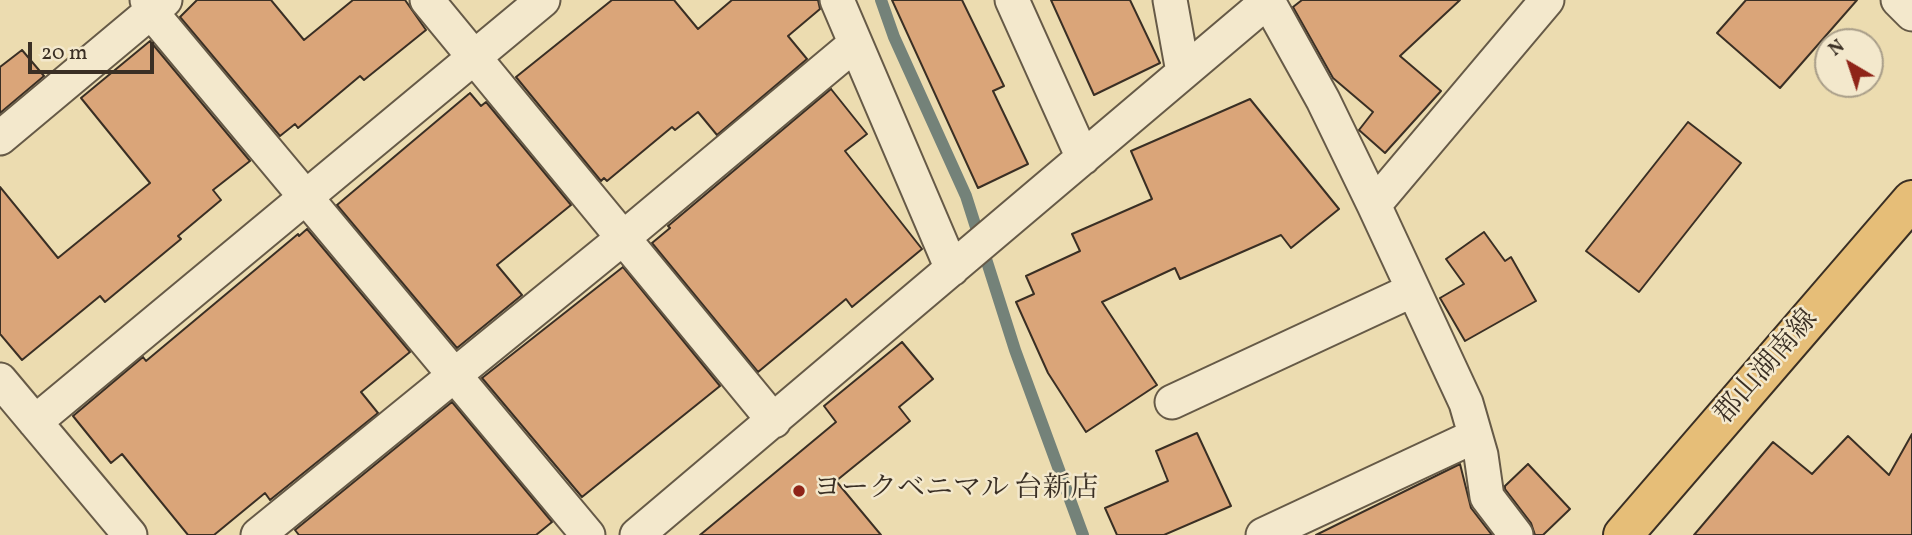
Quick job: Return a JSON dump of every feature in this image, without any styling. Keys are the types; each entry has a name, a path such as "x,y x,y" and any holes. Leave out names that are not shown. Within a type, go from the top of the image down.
{"main road":[{"name":"郡山湖南線","path":"1623,535 1908,213"}],"street":[{"path":"426,0 472,59 774,421"},
{"path":"35,422 543,0"},
{"path":"837,0 952,269"},
{"path":"1012,0 1083,158"},
{"path":"1170,0 1183,72"},
{"path":"637,535 1268,0 1323,100 1466,403 1487,497 1516,535"},
{"path":"1374,205 1547,0"},
{"path":"1898,0 1912,14"},
{"path":"0,138 155,4 305,196 588,535"},
{"path":"258,535 623,238 855,44"},
{"path":"1172,402 1413,290"},
{"path":"0,380 130,535"},
{"path":"1263,535 1475,436"}],"building":[{"path":"197,0 271,0 304,40 353,0 405,0 426,30 364,80 360,76 298,128 295,124 280,136 180,17"},
{"path":"612,0 674,0 698,29 732,0 818,0 820,9 788,36 807,59 717,135 698,112 675,130 672,127 607,181 604,178 601,181 516,77"},
{"path":"892,0 962,0 1004,86 993,91 1028,164 978,188"},
{"path":"1051,0 1130,0 1160,63 1094,95"},
{"path":"1302,0 1460,0 1400,56 1441,91 1385,153 1359,130 1373,112 1333,78 1293,7"},
{"path":"1746,0 1857,0 1832,28 1814,28 1814,49 1780,88 1717,33"},
{"path":"150,41 250,161 213,190 221,200 178,236 181,239 105,302 100,296 22,360 0,334 0,187 58,258 150,183 81,98"},
{"path":"22,50 44,76 0,113 0,67"},
{"path":"831,89 867,134 845,151 922,249 852,307 846,299 758,372 652,243 670,228 668,226"},
{"path":"470,93 481,106 486,102 571,205 497,265 522,295 457,348 337,205"},
{"path":"1250,99 1339,209 1291,248 1281,235 1180,279 1175,268 1102,302 1157,385 1086,432 1048,373 1016,302 1034,294 1026,276 1080,251 1072,234 1152,199 1131,151"},
{"path":"1688,122 1741,163 1639,292 1586,251"},
{"path":"307,229 410,352 361,392 378,413 270,500 265,493 214,535 188,535 122,454 111,463 73,416 143,357 146,361"},
{"path":"1484,232 1505,261 1511,257 1536,301 1465,341 1440,298 1464,284 1446,259"},
{"path":"623,267 720,386 582,497 482,378"},
{"path":"902,342 933,379 899,407 910,421 836,481 881,535 700,535 836,422 824,406"},
{"path":"452,402 552,522 536,535 299,535 295,530"},
{"path":"1197,433 1231,506 1164,535 1117,535 1105,508 1168,481 1156,451"},
{"path":"1912,434 1912,535 1694,535 1773,442 1812,474 1848,436 1889,475"},
{"path":"1460,464 1471,508 1492,535 1316,535"},
{"path":"1528,464 1570,509 1543,535 1535,535 1531,523 1505,489"}],"waterway":[{"path":"881,0 894,37 966,196 1015,350 1083,535"}],"place":[{"name":"ヨークベニマル 台新店","path":"799,491"}]}
